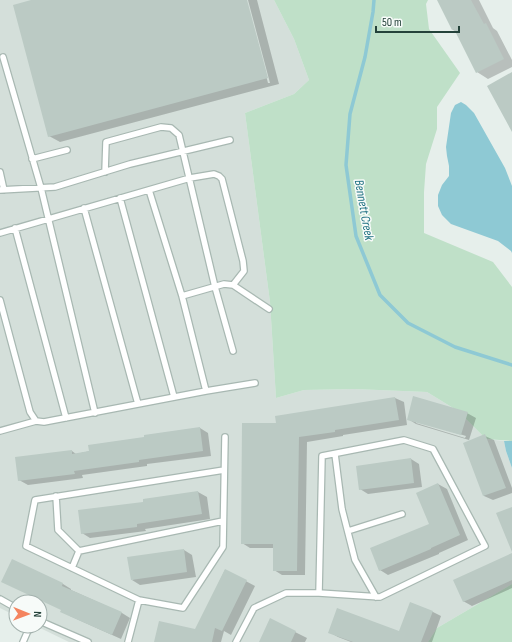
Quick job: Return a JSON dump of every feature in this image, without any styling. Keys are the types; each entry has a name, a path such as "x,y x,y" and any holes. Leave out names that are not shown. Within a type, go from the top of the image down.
{"lane":[{"path":"3,57 40,188 95,413"},
{"path":"105,172 106,142 161,127 171,128 179,135 215,287 233,351"},
{"path":"0,172 2,190 55,187 130,164 230,140"},
{"path":"32,159 67,150"},
{"path":"0,232 190,178 214,174 219,176 222,180 243,261 244,271 233,284"},
{"path":"149,190 182,296 206,391"},
{"path":"120,198 174,397"},
{"path":"84,208 138,404"},
{"path":"15,228 66,418"},
{"path":"182,296 224,284 233,284 269,309"},
{"path":"0,300 30,412 36,421"},
{"path":"0,431 36,421 44,422 255,383"},
{"path":"224,470 36,500 26,546 139,600 184,608 223,547 225,437"},
{"path":"236,642 254,608 286,593 319,593 380,597 485,546 433,449 404,440 322,456 319,593"},
{"path":"335,454 342,509 355,560 376,597"},
{"path":"56,496 58,530 79,552"},
{"path":"348,531 402,514"},
{"path":"79,552 223,521"},
{"path":"72,568 79,552"},
{"path":"128,642 139,600"},
{"path":"48,625 88,642"}],"shaded area":[{"path":"0,0 274,0 294,39 309,80 294,94 245,113 270,302 276,398 304,390 354,389 427,392 458,411 486,439 504,441 512,468 512,584 437,628 428,642 69,642 48,632 48,594 8,594 8,612 0,608"}],"green space":[{"path":"274,0 428,0 426,4 429,29 460,73 437,107 437,129 426,164 424,233 493,262 512,287 512,441 486,439 458,411 427,392 354,389 304,390 276,398 270,302 245,113 294,94 309,80 294,39"},
{"path":"512,584 512,642 428,642 437,628"}],"water":[{"path":"461,102 474,113 505,168 512,186 512,253 498,241 451,224 442,215 438,206 438,195 442,185 449,176 446,147 451,113 455,105"},
{"path":"504,441 512,441 512,468 506,451"}],"building":[{"path":"31,0 247,0 268,78 48,137 13,5"},
{"path":"437,0 471,0 484,24 486,23 504,59 476,73 454,29 452,30"},
{"path":"512,72 512,132 487,86"},
{"path":"413,396 468,412 461,435 407,420"},
{"path":"395,397 399,420 299,437 297,571 273,571 273,544 241,544 242,423 276,423 275,416"},
{"path":"200,427 203,451 74,471 75,474 18,481 15,457 72,450 72,454 89,451 88,445"},
{"path":"485,434 506,488 483,496 463,443"},
{"path":"411,458 414,483 359,490 356,466"},
{"path":"438,483 460,535 379,571 370,548 429,524 416,493"},
{"path":"198,491 202,514 137,524 137,527 81,534 78,510 143,502 143,499"},
{"path":"512,507 512,552 496,513"},
{"path":"184,549 187,572 131,580 127,557"},
{"path":"512,553 512,580 463,602 453,580"},
{"path":"12,559 63,583 62,586 122,612 112,635 60,612 61,610 48,604 48,594 27,594 1,582"},
{"path":"225,569 247,580 222,631 215,628 212,642 154,642 159,621 195,629"},
{"path":"410,602 433,611 421,642 353,642 328,633 337,608 399,631"},
{"path":"270,618 296,631 291,642 259,642"}],"waterway":[{"name":"Bennett Creek","path":"374,0 365,57 350,114 346,165 356,236 380,295 408,323 455,347 512,365"}]}
